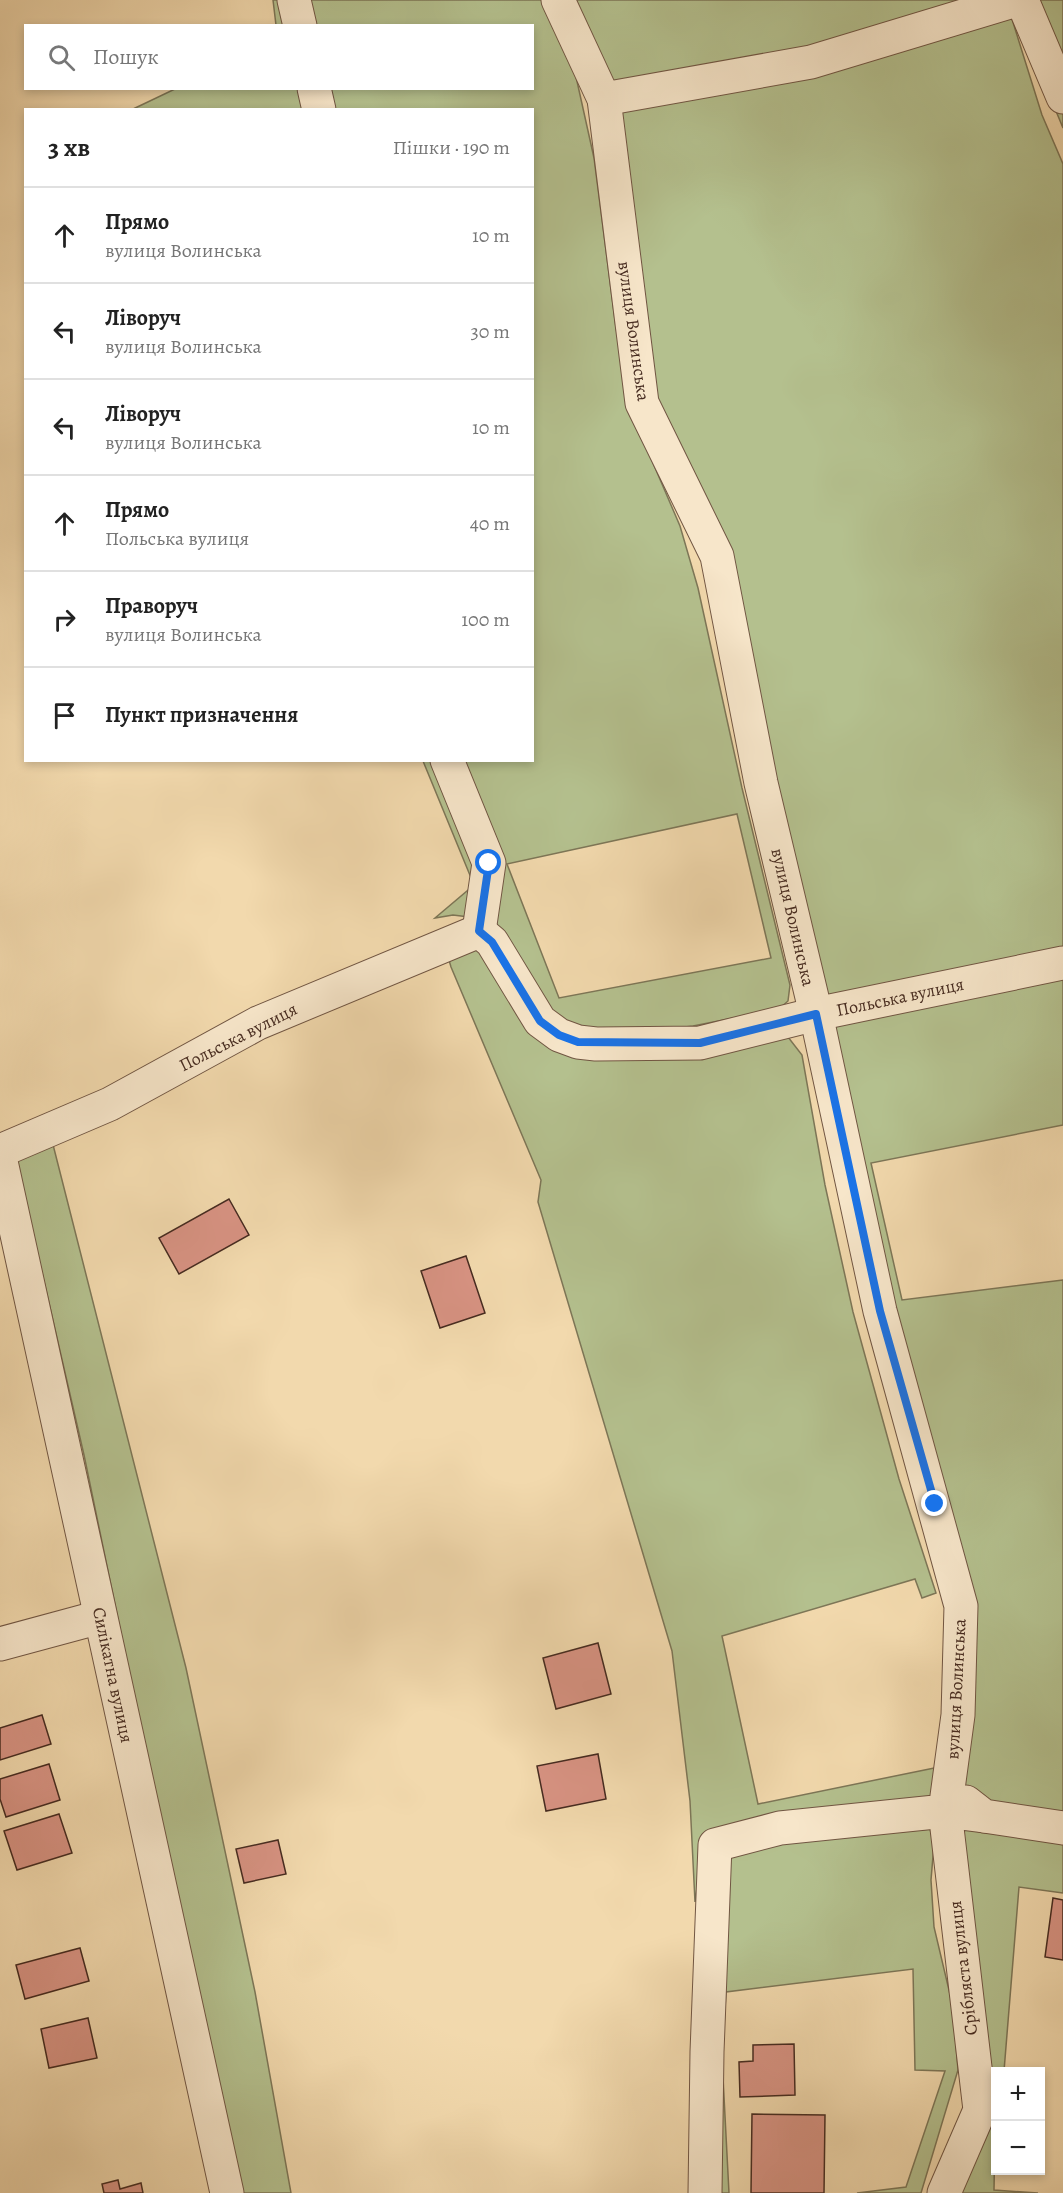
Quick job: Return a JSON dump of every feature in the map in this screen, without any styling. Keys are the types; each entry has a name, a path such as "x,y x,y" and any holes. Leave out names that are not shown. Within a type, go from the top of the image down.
{"street":[{"path":"294,0 300,24"},
{"name":"вулиця Волинська","path":"558,0 603,99 642,403 717,556 761,783 816,1014 880,1311 961,1606 958,1715 945,1810"},
{"path":"603,99 811,62 1016,0"},
{"path":"1022,0 1063,97"},
{"path":"314,90 319,108"},
{"path":"448,762 489,863 479,931"},
{"name":"Польська вулиця","path":"0,1151 110,1104 258,1023 479,931 492,942 540,1021 559,1035 578,1042 596,1044 700,1043 816,1014 1063,963"},
{"name":"Силікатна вулиця","path":"0,1157 6,1215 100,1617 227,2193"},
{"path":"0,1644 100,1617"},
{"path":"951,1772 959,1794 984,1816"},
{"path":"705,2193 707,2052 715,1845 780,1828 945,1810 1063,1828"},
{"name":"Срібляста вулиця","path":"944,2193 980,2110 945,1810"}],"green space":[{"path":"273,0 559,0 594,158 616,328 627,384 653,463 680,526 698,588 742,788 790,985 788,1001 779,1009 693,1026 636,1033 563,1026 469,917 453,915 435,918 474,885 423,762 534,762 534,108 135,108 173,90 534,90 534,24 276,24","holes":["737,814 771,958 559,998 507,864"]},
{"path":"571,0 1006,0 1042,115 1063,164 1063,956 830,1003 691,523 663,457"},
{"path":"1029,0 1063,0 1063,128 1056,111"},
{"path":"467,934 532,1026 788,1037 802,1055 825,1185 853,1312 899,1479 936,1593 922,1598 915,1579 722,1636 758,1804 944,1766 933,1794 922,1802 700,1866 695,1902 690,1801 672,1651 538,1202 541,1180 451,967 442,936"},
{"path":"1063,974 1063,1125 871,1163 902,1300 1063,1280 1063,1819 987,1806 965,1791 964,1682 816,1031"},
{"path":"48,1125 186,1668 255,1992 291,2193 239,2193 219,2107 84,1455 16,1160"},
{"path":"970,1827 1063,1839 1063,1893 1019,1887 1004,2067 991,2067 991,2175 994,2175 994,2190 1038,2193 936,2193 968,2099 957,1833"},
{"path":"930,1829 934,1844 931,1880 934,1927 953,2007 958,2070 921,2193 857,2193 906,2187 945,2071 915,2070 913,1969 726,1992 722,2058 729,2193 701,2193 723,1848"}],"building":[{"path":"229,1199 249,1235 179,1274 159,1238"},
{"path":"466,1256 485,1313 440,1328 421,1271"},
{"path":"598,1643 611,1694 556,1709 543,1658"},
{"path":"42,1715 51,1744 0,1760 0,1728"},
{"path":"598,1754 606,1799 546,1811 537,1766"},
{"path":"49,1764 60,1800 6,1817 0,1799 0,1779"},
{"path":"59,1814 72,1853 17,1870 4,1831"},
{"path":"278,1840 286,1874 244,1883 236,1849"},
{"path":"1053,1898 1063,1900 1063,1960 1045,1957"},
{"path":"80,1948 89,1981 25,1999 16,1965"},
{"path":"88,2018 97,2058 49,2068 41,2029"},
{"path":"794,2044 795,2095 740,2097 739,2062 753,2061 753,2045"},
{"path":"752,2114 825,2115 824,2193 751,2193"},
{"path":"118,2180 120,2189 141,2183 143,2193 104,2193 102,2184"}],"route":[{"path":"489,863 479,931 492,942 540,1021 559,1035 578,1042 596,1044 700,1043 816,1014 880,1311 935,1504"}]}
